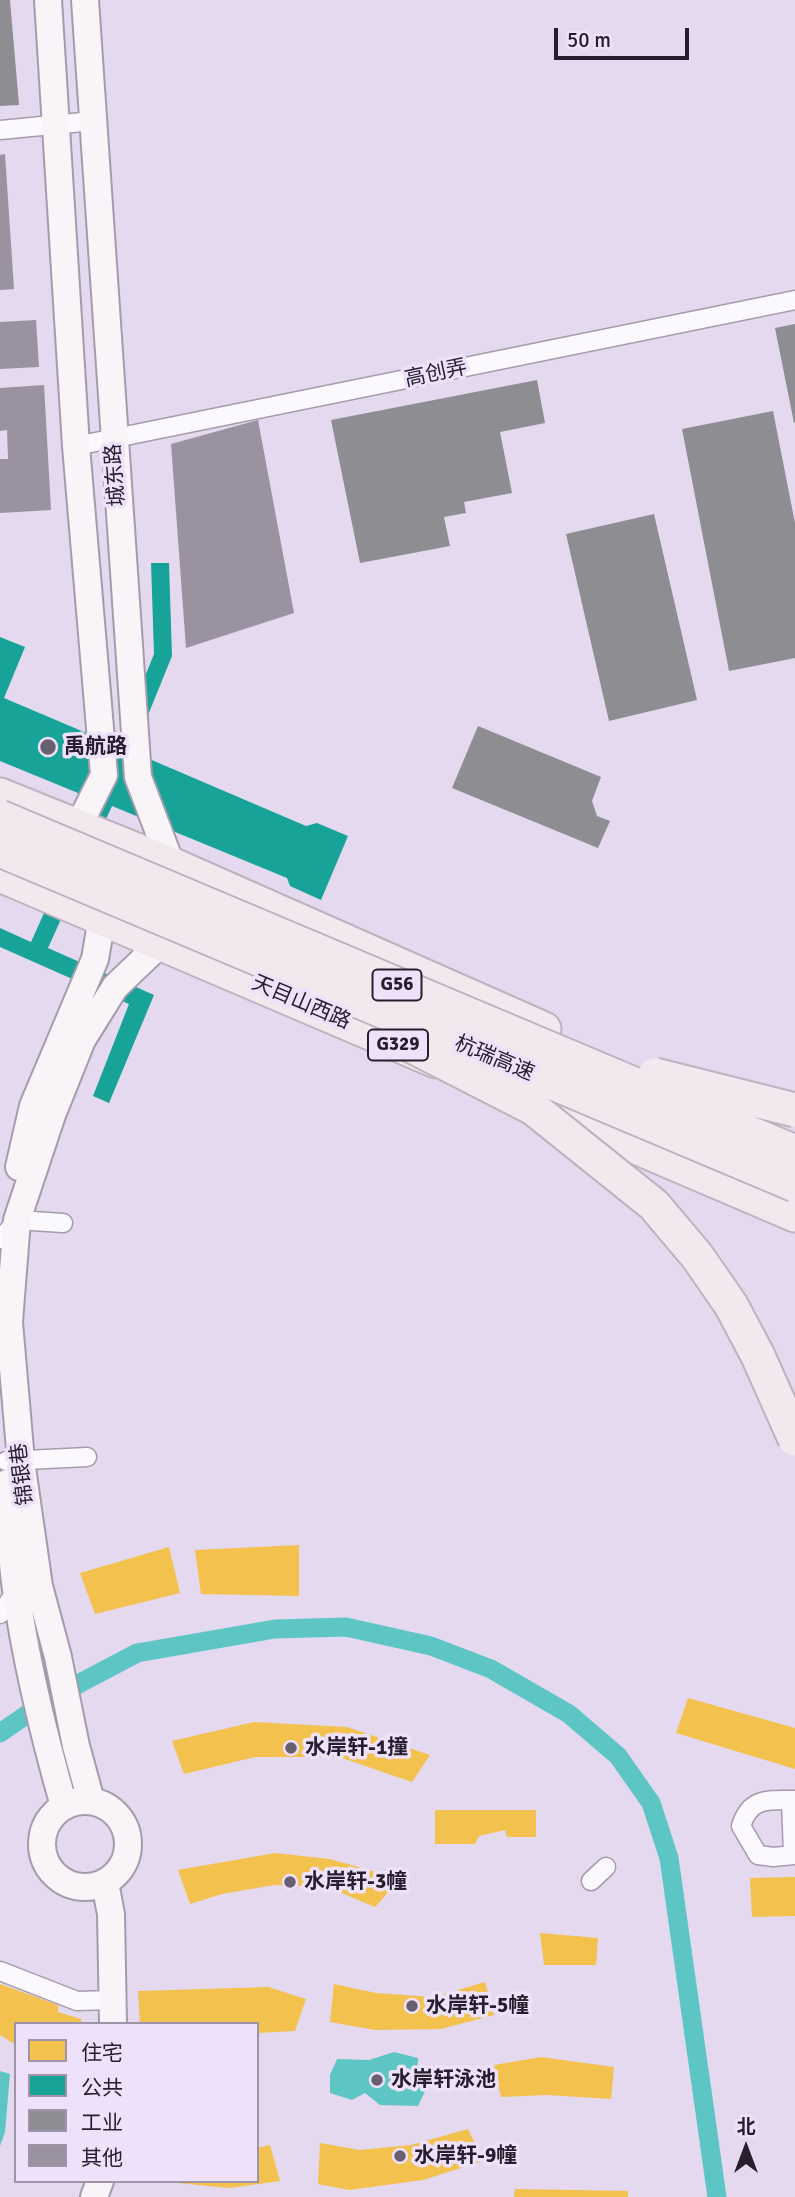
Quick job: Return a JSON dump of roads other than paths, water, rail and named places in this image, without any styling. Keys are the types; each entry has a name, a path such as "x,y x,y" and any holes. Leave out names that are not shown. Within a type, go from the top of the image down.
{"highway":[{"path":"0,795 171,864 628,1066 795,1135"},
{"name":"杭瑞高速","path":"0,817 795,1152"},
{"name":"杭瑞高速","path":"0,850 168,934 795,1185"},
{"name":"天目山西路","path":"0,875 102,918 168,934 795,1215"},
{"path":"168,934 533,1108 654,1205 697,1256 731,1305 758,1356 795,1439"},
{"path":"537,1044 795,1110"}],"street":[{"name":"城东路","path":"48,0 76,446 104,775 78,827"},
{"name":"城东路","path":"85,0 138,777 171,864 168,934"},
{"path":"0,130 93,121"},
{"name":"高创弄","path":"76,446 795,300"},
{"path":"78,827 102,918"},
{"name":"锦银巷","path":"13,1461 9,1230 33,1107 95,959 102,918"},
{"name":"锦银巷","path":"0,1254 82,1040 115,987 168,934"},
{"path":"9,1230 63,1223"},
{"name":"锦银巷","path":"0,1390 13,1461 27,1588 30,1667 49,1754 64,1806"},
{"path":"13,1461 87,1457"},
{"path":"0,1614 27,1588"},
{"name":"锦银巷","path":"27,1588 58,1657 76,1746 91,1801"},
{"path":"769,1800 793,1800 794,1855 758,1855 741,1826 745,1814 754,1804 769,1800"},
{"path":"77,1801 91,1801 114,1811 126,1829 129,1841 124,1866 106,1883 92,1888 65,1883 46,1863 42,1850 43,1833 48,1822 64,1806 77,1801"},
{"path":"590,1881 607,1867"},
{"path":"0,1971 77,2001 114,2012 111,1914 106,1883"}],"waterway":[{"path":"0,1733 48,1700 137,1653 275,1629 346,1627 431,1646 491,1669 569,1714 618,1756 651,1803 669,1858 717,2197"}],"place":[{"name":"禹航路","path":"48,747"},
{"name":"水岸轩-1撞","path":"291,1748"},
{"name":"水岸轩-3幢","path":"290,1882"},
{"name":"水岸轩-5幢","path":"412,2006"},
{"name":"水岸轩泳池","path":"377,2080"},
{"name":"水岸轩-9幢","path":"400,2156"}]}
